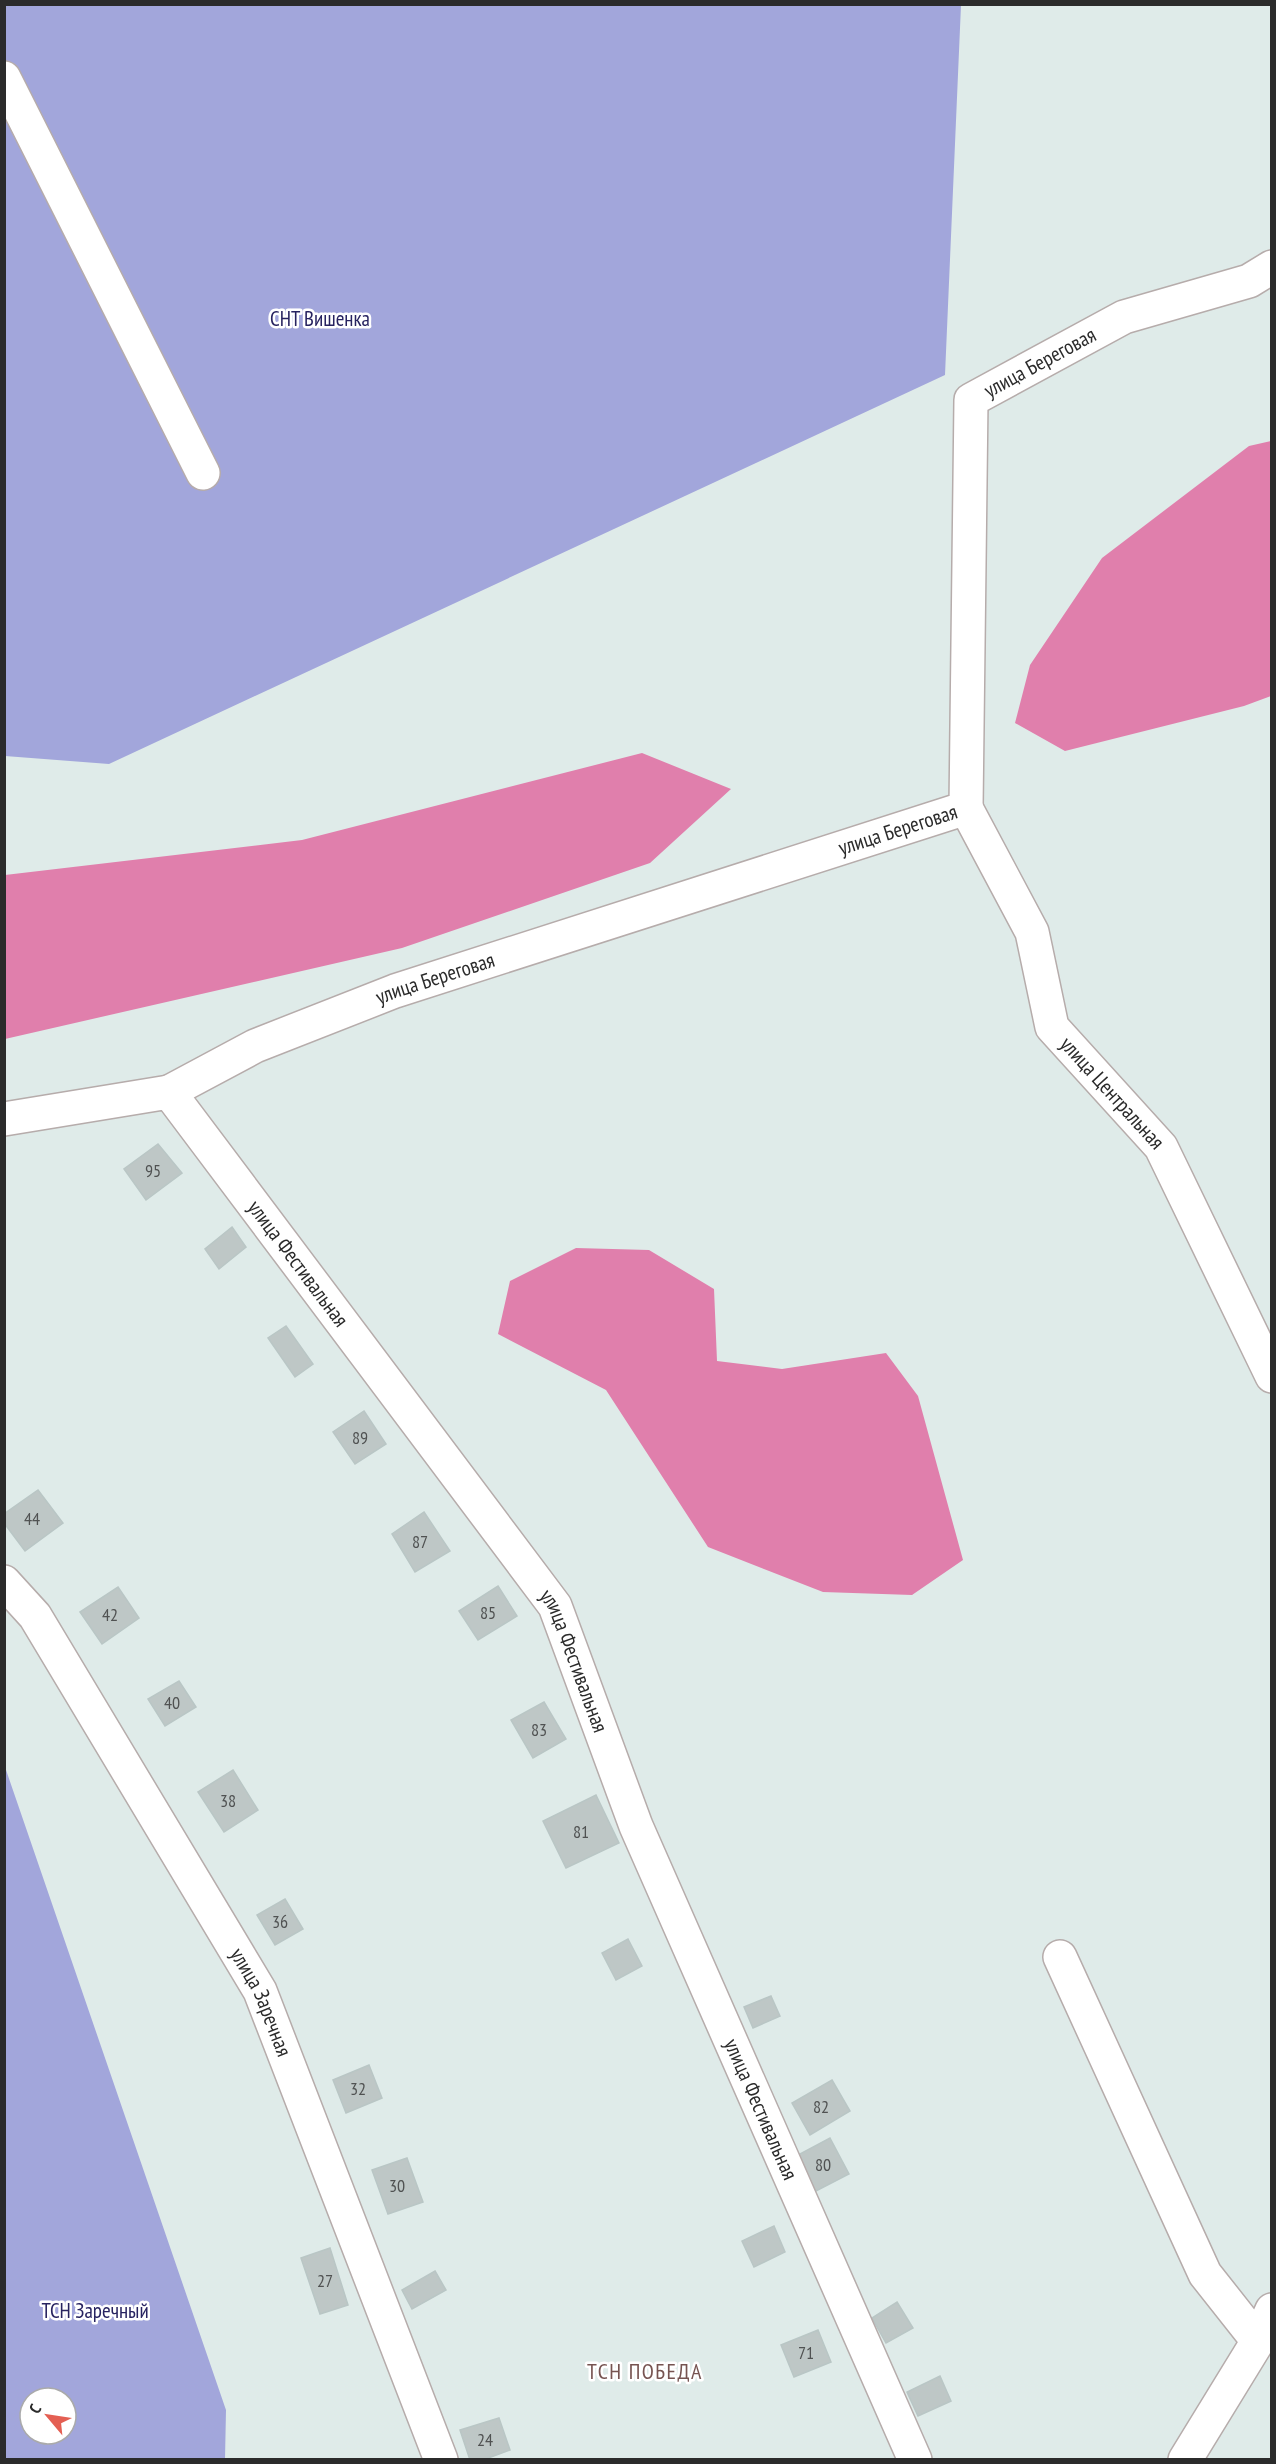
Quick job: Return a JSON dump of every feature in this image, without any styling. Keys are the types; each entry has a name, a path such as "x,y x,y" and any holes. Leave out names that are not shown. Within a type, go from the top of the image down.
{"street":[{"path":"4,78 203,473"},
{"name":"улица Береговая","path":"169,1092 255,1046 395,991 966,808 971,400 1124,317 1249,281 1272,267"},
{"name":"улица Центральная","path":"966,808 1032,933 1052,1027 1161,1147 1272,1376"},
{"path":"4,1119 169,1092"},
{"name":"улица Фестивальная","path":"169,1092 555,1606 636,1826 915,2460"},
{"name":"улица Заречная","path":"4,1582 35,1616 260,1991 441,2460"},
{"path":"1060,1957 1205,2274 1267,2321 1185,2460"}],"green space":[{"name":"СНТ Вишенка","path":"4,5 961,5 945,375 109,764 5,756"},
{"name":"ТСН Заречный","path":"5,1767 226,2410 225,2459 5,2459"}],"shaded area":[{"path":"1271,441 1271,696 1244,706 1065,751 1015,723 1030,665 1102,558 1249,446"},
{"path":"642,753 731,789 650,863 402,948 5,1039 5,875 302,840"},
{"path":"576,1248 649,1250 714,1289 717,1361 782,1369 886,1353 918,1396 963,1560 912,1595 823,1592 708,1547 606,1390 498,1334 510,1281"}],"building":[{"path":"158,1144 182,1173 146,1200 124,1169"},
{"path":"232,1227 246,1247 219,1269 205,1249"},
{"path":"286,1326 313,1364 295,1377 268,1338"},
{"path":"364,1411 386,1444 355,1464 333,1432"},
{"path":"38,1490 63,1523 25,1551 4,1523 4,1514"},
{"path":"424,1512 450,1551 415,1572 392,1534"},
{"path":"498,1586 517,1616 478,1640 459,1611"},
{"path":"118,1587 139,1618 102,1644 80,1612"},
{"path":"179,1681 196,1707 165,1726 148,1699"},
{"path":"544,1702 566,1739 533,1758 511,1720"},
{"path":"233,1770 258,1810 224,1832 198,1792"},
{"path":"596,1795 619,1843 566,1868 543,1821"},
{"path":"285,1899 303,1929 275,1945 257,1915"},
{"path":"628,1939 642,1966 616,1980 602,1953"},
{"path":"771,1996 780,2016 753,2028 744,2007"},
{"path":"369,2065 382,2098 346,2113 333,2080"},
{"path":"832,2080 850,2111 810,2135 792,2103"},
{"path":"830,2138 849,2174 816,2191 798,2155"},
{"path":"407,2158 423,2202 388,2214 372,2170"},
{"path":"774,2226 785,2252 754,2267 742,2241"},
{"path":"330,2248 348,2305 320,2314 301,2258"},
{"path":"435,2271 446,2290 412,2309 402,2290"},
{"path":"897,2302 913,2328 886,2343 872,2318"},
{"path":"818,2330 831,2362 794,2377 781,2345"},
{"path":"940,2376 951,2401 918,2416 907,2392"},
{"path":"499,2418 510,2450 483,2460 470,2460 460,2430"}],"district":[{"name":"ТСН ПОБЕДА","path":"645,2371"}]}
